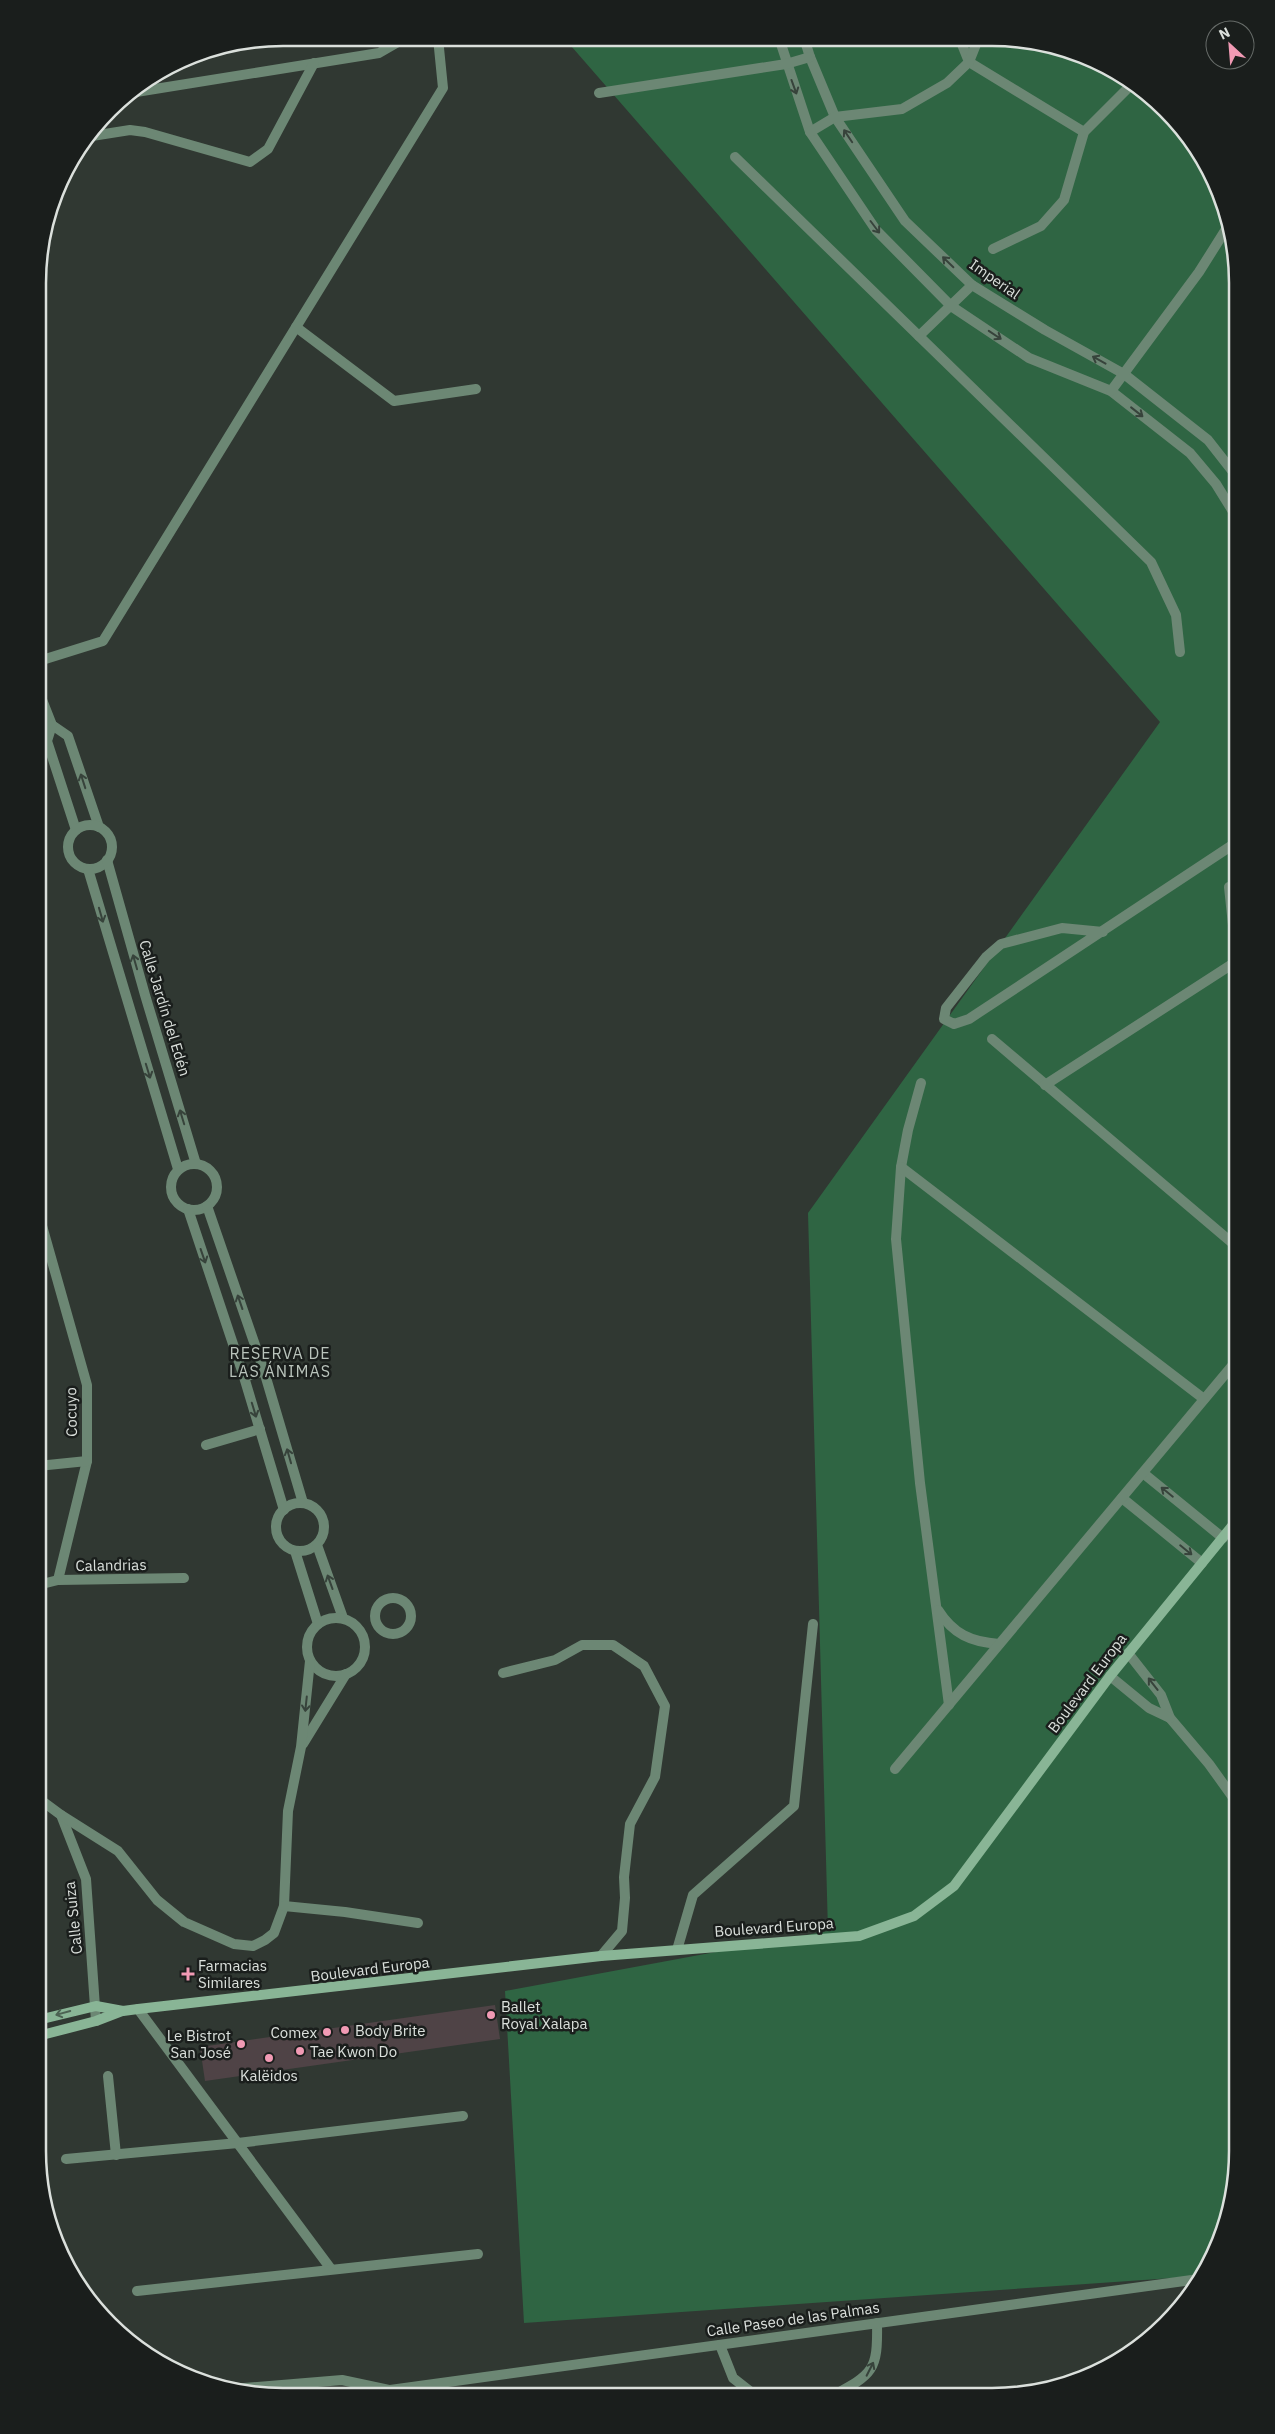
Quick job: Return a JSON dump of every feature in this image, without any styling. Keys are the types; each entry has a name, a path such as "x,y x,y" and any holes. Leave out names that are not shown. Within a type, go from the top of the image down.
{"main road":[{"name":"Boulevard Europa","path":"46,2034 96,2021 123,2011 138,2009 601,1956 859,1936 914,1916 954,1886 1110,1676 1229,1530"},
{"name":"Boulevard Europa","path":"46,2018 96,2006 123,2011"}],"street":[{"path":"145,91 378,53 391,46"},
{"path":"46,659 103,641 443,88 439,46"},
{"path":"782,46 810,132 876,230 951,306 1029,358 1111,392 1190,453 1216,484 1229,505"},
{"name":"Imperial","path":"807,46 836,117 905,221 972,285 1045,330 1124,374 1208,440 1229,466"},
{"path":"963,46 969,62 1084,132"},
{"path":"810,132 836,117 902,109 947,83 969,62 975,46"},
{"path":"599,92 786,64 810,57"},
{"path":"98,135 130,130 145,132 250,162 268,150 314,63"},
{"path":"993,249 1041,226 1064,200 1084,132 1127,89"},
{"path":"735,156 1151,562 1176,615 1180,652"},
{"path":"1111,392 1198,272 1223,233"},
{"path":"919,336 972,285"},
{"path":"296,327 394,401 476,389"},
{"path":"46,710 52,725 68,736 99,827 109,836 111,842 110,855 107,860 95,868 88,869 75,862 68,850 68,842 76,830 87,825 99,827"},
{"path":"52,725 47,741 76,830"},
{"path":"1103,932 1062,928 1001,944 986,957 946,1008 944,1019 954,1024 969,1019 1103,932 1229,847"},
{"name":"Calle Jardín del Edén","path":"107,860 145,996 196,1164"},
{"path":"88,869 178,1169 171,1182 170,1189 176,1202 188,1209 194,1210 207,1206 216,1193 215,1178 211,1171 196,1164 178,1169"},
{"path":"1045,1085 1229,967"},
{"path":"126,1000 145,996"},
{"path":"992,1039 1229,1240"},
{"path":"921,1083 908,1130 901,1167 896,1238 920,1483 948,1705"},
{"path":"901,1167 1204,1399"},
{"path":"207,1206 264,1371 303,1503"},
{"path":"188,1209 244,1377 284,1510"},
{"name":"Cocuyo","path":"46,1243 87,1385 87,1461 58,1580"},
{"path":"895,1769 1229,1369"},
{"path":"244,1377 264,1371"},
{"path":"206,1445 260,1429"},
{"path":"46,1465 87,1461"},
{"path":"1143,1473 1223,1538"},
{"path":"1122,1498 1202,1563"},
{"path":"303,1503 317,1509 324,1523 322,1538 317,1545 303,1551 295,1551 282,1544 276,1530 279,1516 284,1510 303,1503"},
{"path":"317,1545 343,1618"},
{"path":"295,1551 318,1624"},
{"name":"Calandrias","path":"46,1583 58,1580 184,1578"},
{"path":"936,1607 946,1624 962,1636 980,1643 999,1644"},
{"path":"46,1804 118,1851 157,1900 184,1922 234,1944 252,1946 265,1940 274,1932 284,1906 288,1811 301,1747 310,1661 307,1642 310,1633 318,1624 333,1618 343,1618 353,1622 360,1630 365,1646 364,1655 354,1669 346,1674 301,1747"},
{"path":"360,1630 375,1619"},
{"path":"677,1950 693,1895 794,1806 813,1624"},
{"path":"503,1673 555,1660 582,1645 613,1645 644,1666 665,1706 655,1777 630,1824 624,1877 625,1898 622,1931 601,1956"},
{"path":"1128,1653 1161,1695 1170,1718 1209,1764 1229,1792"},
{"path":"310,1661 322,1672 330,1675 346,1674"},
{"path":"1110,1676 1149,1708 1170,1718"},
{"name":"Calle Suiza","path":"61,1815 86,1878 96,2021"},
{"path":"284,1906 345,1912 418,1923"},
{"path":"138,2009 331,2269"},
{"path":"108,2076 116,2155"},
{"path":"66,2159 238,2143 463,2116"},
{"path":"136,2291 478,2254"},
{"name":"Calle Paseo de las Palmas","path":"404,2388 1191,2280"},
{"path":"847,2388 865,2378 878,2354 876,2323"},
{"path":"720,2344 733,2378 746,2388"},
{"name":"Calle Paseo de las Palmas","path":"261,2387 342,2380 380,2388"}],"green space":[{"path":"571,46 992,46 1023,48 1053,54 1083,64 1124,86 1148,105 1170,127 1189,151 1204,178 1221,222 1227,252 1229,283 1229,2151 1227,2182 1221,2212 1211,2242 1193,2277 524,2323 505,1991 828,1931 808,1213 1160,722"}],"building":[{"path":"495,2005 500,2039 205,2081 200,2047"}],"place":[{"name":"Farmacias Similares","path":"188,1974"},
{"name":"Ballet Royal Xalapa","path":"491,2015"},
{"name":"Body Brite","path":"345,2030"},
{"name":"Comex","path":"327,2032"},
{"name":"Le Bistrot San José","path":"241,2044"},
{"name":"Tae Kwon Do","path":"300,2051"},
{"name":"Kalëidos","path":"269,2058"}],"district":[{"name":"RESERVA DE LAS ÁNIMAS","path":"280,1362"}]}
